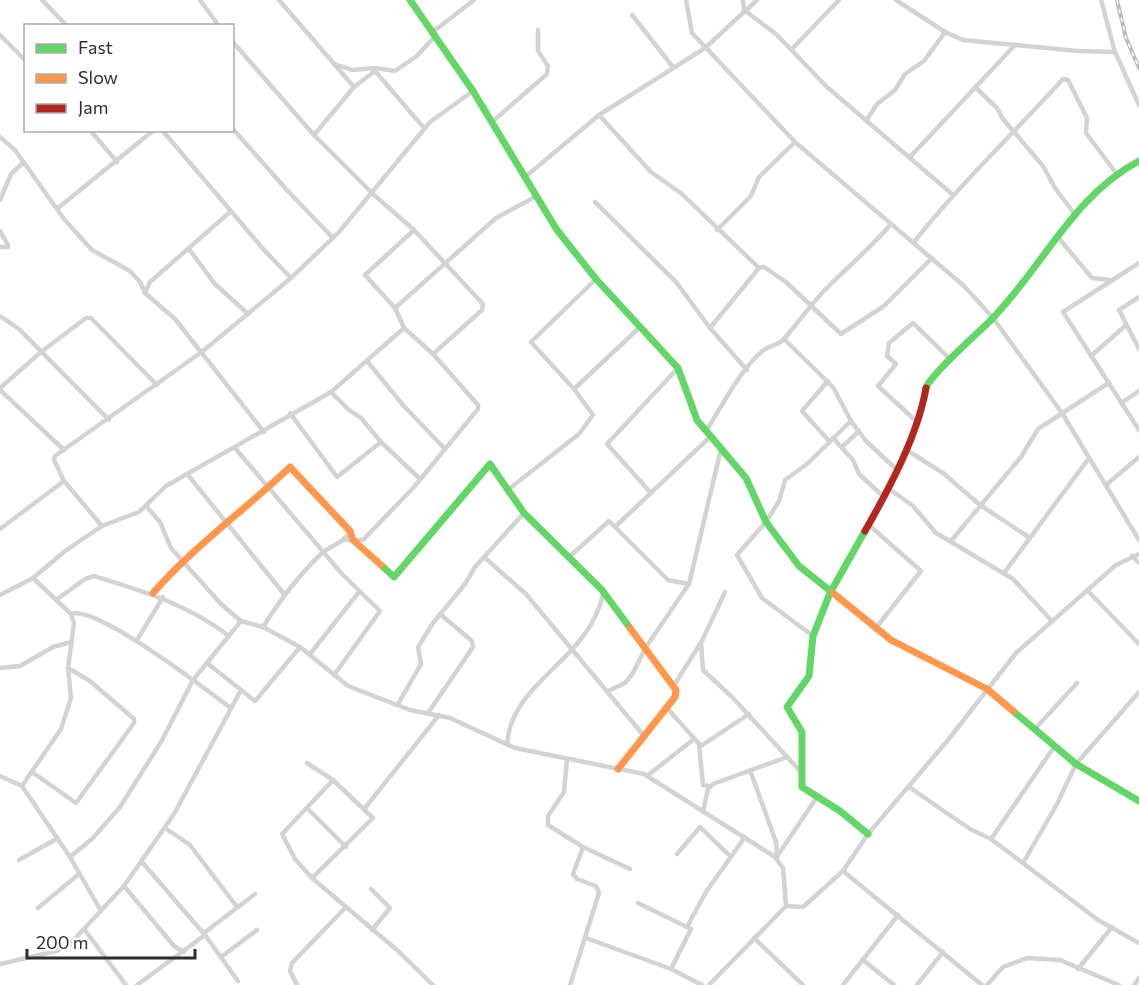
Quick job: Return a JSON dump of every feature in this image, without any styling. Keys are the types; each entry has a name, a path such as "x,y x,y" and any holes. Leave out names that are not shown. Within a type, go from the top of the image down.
{"street":[{"path":"42,0 65,24"},
{"path":"200,0 218,24"},
{"path":"279,0 354,87"},
{"path":"410,0 435,33 473,92 557,230 596,279 678,368 697,420 748,481 766,522 795,561 830,593 891,640 987,689 1076,764 1139,801"},
{"path":"335,64 352,70 376,68 395,71 417,56 435,33 474,0"},
{"path":"686,0 692,33 795,142 973,294 1062,413 1139,540"},
{"path":"743,0 744,10 792,49 827,87 952,194"},
{"path":"524,178 599,115 705,48 757,0"},
{"path":"792,49 839,0"},
{"path":"896,0 945,32 963,40 1115,52"},
{"path":"1101,0 1115,52 1139,105"},
{"path":"632,15 673,67"},
{"path":"492,122 547,74 548,66 537,47 538,30"},
{"path":"866,121 877,104 895,90 908,70 924,61 945,32"},
{"path":"0,35 24,59"},
{"path":"234,43 314,135 373,194 414,230 484,307 433,354"},
{"path":"910,157 1015,45"},
{"path":"234,50 238,47"},
{"path":"314,135 354,87 371,71 378,72 424,128"},
{"path":"914,242 952,194 1066,79 1084,111 1086,133 1116,173"},
{"path":"975,87 997,108 1014,133 1043,166 1054,188 1077,216"},
{"path":"102,526 64,481 54,460 64,450 203,351 291,278 333,238 373,194 424,128 442,112 473,92"},
{"path":"599,115 651,172 682,194 759,268"},
{"path":"234,130 333,238"},
{"path":"92,132 117,162"},
{"path":"58,208 152,132"},
{"path":"164,132 230,212 291,278"},
{"path":"0,137 15,150 92,250 130,271 140,282 145,293 175,319 203,351 264,432"},
{"path":"717,230 751,196 759,177 795,142"},
{"path":"868,834 840,811 802,787 800,771 802,732 787,707 809,676 813,636 830,593 870,526 884,497 925,401 927,384 993,318 1058,236 1116,173 1139,161"},
{"path":"0,200 10,174 23,163"},
{"path":"395,308 503,213 535,197"},
{"path":"595,202 676,282 710,328 747,370"},
{"path":"145,293 150,282 230,212"},
{"path":"616,526 708,434 747,370 764,350 778,345 853,261 866,254 891,224"},
{"path":"263,627 284,594 323,552 345,540 363,540 476,414 478,405 433,354 404,328 395,308 365,275 414,230"},
{"path":"0,231 8,245 5,248 0,247"},
{"path":"1058,236 1092,278 1111,280"},
{"path":"189,249 215,284 248,314"},
{"path":"710,328 759,268 764,267 812,305 843,334 884,306 932,258"},
{"path":"1139,263 1063,312 1107,384 1139,430"},
{"path":"509,489 579,435 593,415 574,389 531,342 596,279"},
{"path":"1139,297 1119,310 1125,326 1139,349"},
{"path":"0,316 16,326 109,420"},
{"path":"64,450 0,389 41,352 87,318 91,318 157,385"},
{"path":"916,421 878,386 896,364 887,356 889,343 913,323 951,360"},
{"path":"574,389 641,326"},
{"path":"1091,356 1125,326"},
{"path":"0,595 33,578 65,551 102,526 131,516 146,506 160,490 264,432 290,413 331,392 404,328"},
{"path":"784,339 828,381 838,393 851,421 896,469"},
{"path":"367,361 403,405 444,448"},
{"path":"651,492 607,444 678,368"},
{"path":"828,381 802,411 831,440 842,447 854,461 859,474 884,497"},
{"path":"951,541 1021,457 1038,429 1107,384"},
{"path":"1120,403 1139,391"},
{"path":"331,392 349,410 362,418 381,442 420,479"},
{"path":"290,413 337,477 381,442"},
{"path":"813,636 762,597 737,559 739,550 766,522 778,501 785,480 851,421"},
{"path":"842,447 859,431"},
{"path":"235,448 323,552 359,592 379,609 380,614 334,675"},
{"path":"608,691 625,683 633,673 646,647 689,584 721,448"},
{"path":"904,449 943,473 980,505 1030,538"},
{"path":"1106,484 1139,457"},
{"path":"1004,573 1089,458"},
{"path":"153,593 181,561 225,522 250,505 288,467 292,468 350,531 353,540 390,577 394,577 489,464 492,465 524,513 603,594 646,647 673,687 675,697 618,769"},
{"path":"188,476 284,594"},
{"path":"0,529 64,481"},
{"path":"888,488 913,506 936,533 1004,573 1051,620"},
{"path":"146,506 160,522 169,545 181,561 221,604 241,621 263,627 300,647 348,686 398,704 459,721 507,744 647,776 777,857"},
{"path":"398,704 421,664 419,643 484,557 524,513"},
{"path":"568,558 605,522 612,522 654,570 668,580 689,584"},
{"path":"870,526 921,572 875,628"},
{"path":"345,540 350,531"},
{"path":"709,985 786,906 803,907 843,871 868,834 909,787 1016,652 1116,565 1139,554"},
{"path":"1132,556 1139,563"},
{"path":"484,557 526,594 644,736"},
{"path":"56,600 89,577 163,597 206,619 229,636"},
{"path":"22,786 61,729 71,698 68,668 74,623 71,614 33,578"},
{"path":"1087,590 1139,644"},
{"path":"309,654 359,592"},
{"path":"673,687 702,642 725,592"},
{"path":"507,744 511,722 527,698 584,638 603,594"},
{"path":"136,640 163,597"},
{"path":"71,614 82,612 136,640 231,708"},
{"path":"428,713 473,647 472,641 440,614"},
{"path":"70,857 100,831 120,807 161,742 193,680 241,621"},
{"path":"0,668 20,666 53,647 71,642"},
{"path":"702,642 705,674 749,714 800,771"},
{"path":"207,663 256,700 300,647"},
{"path":"32,772 76,803 134,723 134,718 90,681 68,668"},
{"path":"1034,730 1077,683"},
{"path":"0,964 68,946 124,886 165,828 242,690"},
{"path":"1023,863 1058,804 1076,764 1139,692"},
{"path":"667,708 694,739 704,746 749,714"},
{"path":"364,808 440,715"},
{"path":"647,776 694,739"},
{"path":"699,744 703,785 709,786 787,757"},
{"path":"991,839 1054,747"},
{"path":"567,759 564,792 547,820 551,828 583,847 630,869"},
{"path":"307,763 333,780 372,814 372,821 312,878"},
{"path":"750,770 776,842 777,857 783,868 786,906"},
{"path":"0,776 22,786 58,838 101,911"},
{"path":"333,780 282,834 295,859 312,878 398,951 433,985"},
{"path":"703,811 709,786"},
{"path":"909,787 970,829 991,839 1098,920 1139,943"},
{"path":"777,857 817,797"},
{"path":"307,808 346,847"},
{"path":"676,854 700,827 730,856"},
{"path":"165,828 190,845 237,907"},
{"path":"688,925 730,856 746,837"},
{"path":"19,860 58,838"},
{"path":"570,985 599,893 596,886 577,879 573,874 583,847"},
{"path":"142,862 205,934 238,981"},
{"path":"843,871 982,985"},
{"path":"38,908 79,874"},
{"path":"124,886 174,946 184,952"},
{"path":"371,889 390,908 372,930"},
{"path":"136,985 175,959 255,894"},
{"path":"638,903 688,925 692,931 671,969"},
{"path":"297,985 290,970 292,963 346,907"},
{"path":"843,985 898,915"},
{"path":"1078,969 1112,927"},
{"path":"84,929 126,985"},
{"path":"221,957 257,930"},
{"path":"586,938 671,969 702,985"},
{"path":"754,938 803,985"},
{"path":"174,946 175,959"},
{"path":"917,985 943,952"},
{"path":"987,985 1003,967 1028,957 1060,960 1119,985"},
{"path":"863,960 894,985"},
{"path":"1134,985 1139,978"}],"railway":[{"path":"1117,0 1126,38 1139,68"}],"traffic: fast":[{"path":"410,0 473,91 557,230 596,279 678,368 697,420 746,478 766,522 799,566 833,593"},
{"path":"926,388 945,365 1008,301 1076,213 1095,193 1139,161"},
{"path":"381,565 394,577 490,464 524,513 602,590 630,628"},
{"path":"865,531 830,593 813,636 809,676 787,707 802,732 802,787 840,811 868,834"},
{"path":"1013,711 1076,764 1139,801"}],"traffic: slow":[{"path":"153,593 202,544 290,467 350,531 353,540 381,565"},
{"path":"833,593 891,640 987,689 1013,711"},
{"path":"618,769 675,697 676,690 630,628"}],"traffic: jam":[{"path":"865,531 910,443 926,388"}]}
